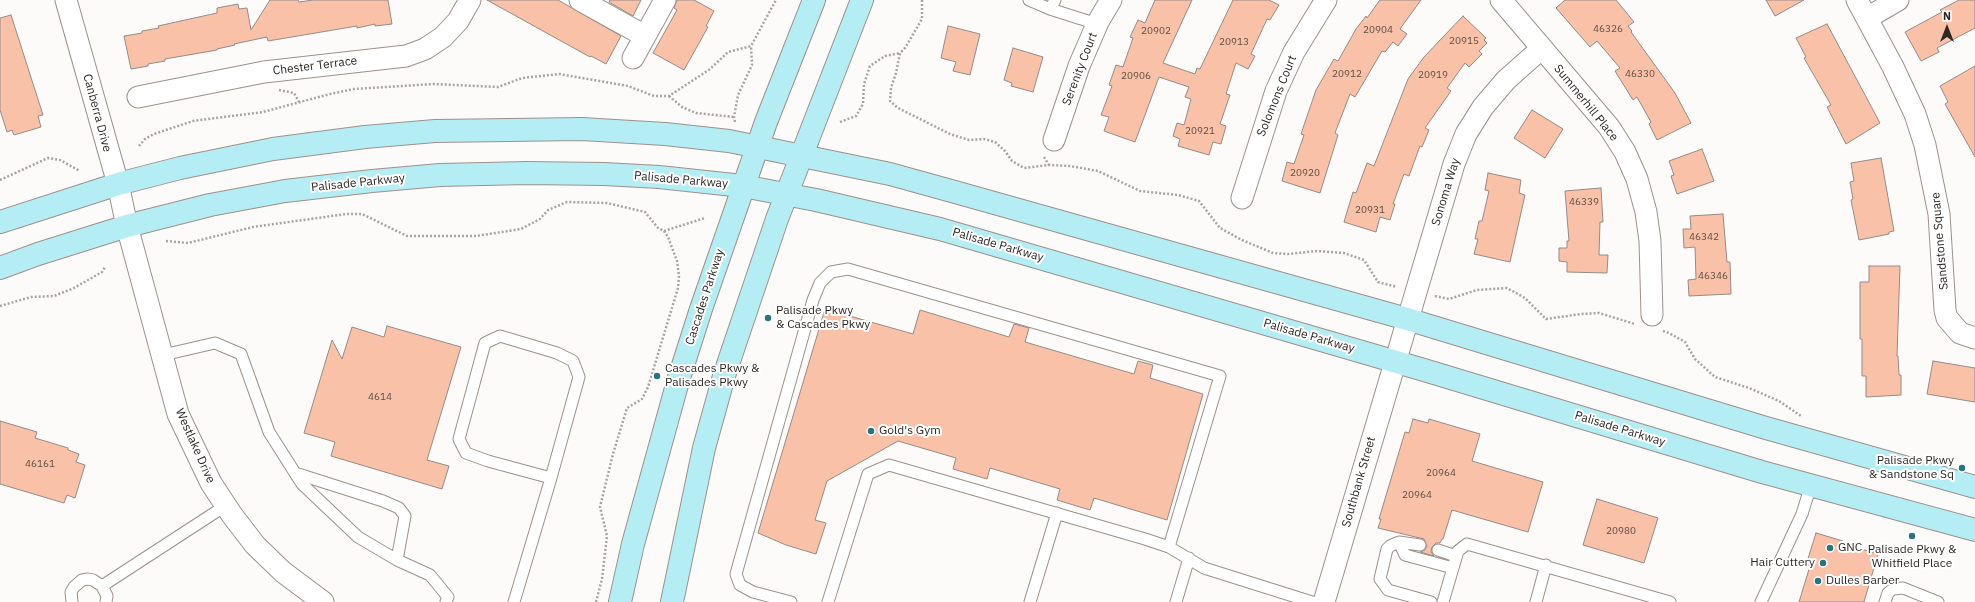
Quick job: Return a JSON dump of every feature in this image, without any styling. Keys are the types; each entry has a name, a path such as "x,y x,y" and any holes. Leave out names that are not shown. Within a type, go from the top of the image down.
{"main road":[{"name":"Cascades Parkway","path":"620,602 633,544 678,381 757,146 814,0"},
{"path":"672,602 704,448 724,376 786,194 862,0"},
{"path":"0,222 118,184 180,168 273,149 365,137 435,131 582,129 665,134 757,146 904,178 1407,319 1766,428 1975,487"},
{"name":"Palisade Parkway","path":"0,268 38,254 127,226 210,205 285,192 372,181 440,175 527,173 604,174 659,177 744,186 940,228 1811,485 1975,530"}],"street":[{"name":"Canberra Drive","path":"66,0 118,184 127,226"},
{"name":"Chester Terrace","path":"138,97 264,72 406,56 425,49 443,37 458,21 470,0"},
{"path":"580,0 645,36"},
{"path":"633,58 665,0"},
{"name":"Serenity Court","path":"1054,140 1079,66 1097,24 1110,0"},
{"name":"Solomons Court","path":"1242,198 1276,91 1294,52 1326,0"},
{"name":"Summerhill Place","path":"1501,0 1609,127 1625,152 1637,179 1646,212 1650,242 1651,324"},
{"name":"Sandstone Square","path":"1857,0 1912,107 1925,145 1939,214 1945,310 1947,318 1960,333 1975,338"},
{"path":"1867,18 1898,0"},
{"name":"Sonoma Way","path":"1394,361 1454,164 1466,134 1483,107 1506,80 1542,48"},
{"name":"Westlake Drive","path":"127,226 178,414 211,483 225,506 255,545 283,572 323,602"},
{"name":"Southbank Street","path":"1324,602 1394,361"}],"lane":[{"path":"1029,0 1052,5 1097,24"},
{"path":"791,602 753,592 740,585 736,574 813,300 820,283 831,272 848,269 1220,376 1169,547"},
{"path":"514,602 551,478 579,377 573,361 557,353 500,336 485,343 459,439 466,453 488,461 551,478"},
{"path":"162,355 215,343 241,354 269,432 302,484 358,537 397,560 430,575 448,597 446,602"},
{"path":"828,602 868,474 889,465 1169,547 1204,568 1312,602"},
{"path":"295,474 383,500 399,508 405,516 397,560"},
{"path":"1761,602 1802,514 1811,485"},
{"path":"102,586 225,506"},
{"path":"1030,602 1057,513"},
{"path":"1399,542 1405,555 1453,568"},
{"path":"1420,545 1399,542 1394,543 1387,549 1380,579 1388,590 1431,602"},
{"path":"1443,602 1456,556 1462,547 1467,544 1546,565 1670,602"},
{"path":"1438,550 1456,556"},
{"path":"1176,602 1189,558"},
{"path":"1536,602 1546,565"},
{"path":"72,602 72,592 74,587 82,580 93,580 102,586 107,596 106,602"},
{"path":"1885,602 1888,593 1893,589 1903,588 1938,602"}],"path":[{"path":"735,122 734,117 738,95 752,65 751,46 776,0"},
{"path":"840,122 856,116 863,104 864,84 870,66 885,56 900,53 905,48 922,19 922,0"},
{"path":"139,146 145,139 154,134 194,122 263,112 354,89 434,84 498,87 522,78 559,74 628,86 654,96 669,96 710,69 728,52 751,46"},
{"path":"900,53 891,88 890,101 898,108 950,134 969,140 984,139 995,142 1005,151 1012,161 1024,168 1049,165 1084,168 1098,171 1140,191 1178,195 1199,201 1220,228 1242,240 1274,253 1288,254 1317,251 1344,253 1364,260 1378,282 1415,292 1449,298 1477,290 1507,288 1525,298 1546,319 1599,313 1651,324 1685,342 1695,359 1715,377 1749,388 1779,401 1803,418"},
{"path":"274,88 294,93 299,102"},
{"path":"669,96 682,107 696,113 734,117"},
{"path":"0,180 48,158 60,160 80,171"},
{"path":"166,241 188,243 253,227 346,214 362,214 407,236 476,236 521,229 540,219 548,210 567,202 607,203 645,212 658,228 664,231 668,237 677,261 679,276 678,288 648,387 642,399 627,408 613,454 600,507 608,536 602,579 596,602"},
{"path":"664,231 705,218"},
{"path":"0,306 31,297 54,296 74,288 102,272 105,267"}],"building":[{"path":"270,0 298,0 299,2 313,0 388,0 392,24 375,26 375,24 357,28 357,26 268,41 267,37 234,44 235,45 217,50 165,59 165,61 148,64 148,66 131,69 124,36 159,28 158,26 217,13 217,8 238,4 239,9 247,8 251,30"},
{"path":"487,0 558,0 621,36 606,64 591,56 590,57"},
{"path":"610,0 641,0 633,16 609,2"},
{"path":"677,0 694,0 714,11 706,26 708,27 684,70 653,53 677,10 674,8"},
{"path":"1155,0 1192,0 1163,63 1195,74 1197,68 1200,69 1233,0 1269,0 1279,5 1270,20 1267,19 1251,54 1255,56 1248,69 1236,63 1226,94 1230,95 1220,124 1226,126 1221,144 1213,142 1209,155 1178,146 1180,139 1173,136 1177,123 1184,125 1191,99 1185,97 1189,87 1159,77 1135,142 1104,131 1109,117 1101,115 1112,86 1109,85 1116,65 1123,67 1133,38 1130,37 1138,20 1145,23"},
{"path":"1380,0 1421,0 1400,29 1407,34 1398,46 1393,42 1385,52 1382,51 1355,97 1350,94 1335,133 1338,135 1320,193 1282,181 1287,162 1294,164 1304,135 1301,134 1316,90 1334,59 1338,61 1356,29 1366,16 1367,18"},
{"path":"1565,0 1616,0 1634,22 1628,26 1632,31 1631,32 1675,93 1691,123 1657,140 1649,124 1651,122 1637,97 1633,100 1615,71 1620,68 1597,41 1590,47 1556,8"},
{"path":"1766,0 1804,0 1775,16"},
{"path":"1959,0 1975,0 1975,28 1937,48 1939,52 1921,61 1905,32 1942,12 1940,10"},
{"path":"11,15 43,115 38,116 41,127 14,135 12,130 7,132 0,110 0,18"},
{"path":"1463,16 1486,38 1484,40 1487,43 1479,51 1482,54 1469,67 1465,63 1447,88 1451,91 1425,128 1429,130 1422,147 1420,146 1409,176 1404,174 1393,204 1395,204 1390,220 1380,217 1376,232 1344,222 1353,192 1356,193 1367,163 1374,166 1408,79 1424,57"},
{"path":"1827,24 1880,123 1846,144 1827,107 1831,105 1804,58 1806,57 1796,38"},
{"path":"948,26 980,34 970,75 953,71 956,62 941,58"},
{"path":"1013,48 1043,57 1033,92 1011,86 1012,83 1004,80"},
{"path":"1975,66 1975,157 1945,104 1948,102 1940,86"},
{"path":"1532,110 1563,129 1545,158 1514,138"},
{"path":"1702,149 1714,181 1677,194 1671,176 1674,175 1669,161"},
{"path":"1881,158 1894,231 1889,232 1889,234 1859,240 1851,200 1853,199 1850,182 1854,181 1851,163"},
{"path":"1488,173 1521,180 1519,193 1525,195 1510,262 1474,254 1478,239 1475,239 1479,221 1482,221 1489,191 1485,190"},
{"path":"1601,188 1603,222 1600,222 1599,255 1608,255 1607,273 1567,272 1567,262 1559,261 1559,248 1567,248 1567,241 1569,241 1565,191"},
{"path":"1723,214 1727,262 1730,262 1731,294 1689,296 1688,280 1696,279 1695,247 1684,248 1683,229 1691,229 1690,216"},
{"path":"1869,266 1900,266 1897,356 1899,375 1901,375 1901,395 1866,397 1866,376 1862,376 1862,339 1860,339 1860,282 1869,282"},
{"path":"825,309 913,334 920,310 1009,337 1014,324 1029,328 1025,342 1134,374 1138,361 1153,365 1150,378 1203,394 1167,520 1094,498 1090,510 1057,500 1060,489 990,468 987,479 953,469 956,458 898,441 827,481 815,520 826,523 816,554 786,545 758,533"},
{"path":"387,326 461,347 427,460 449,466 442,489 331,456 335,442 304,433 332,340 342,359 352,327 384,337"},
{"path":"1933,361 1975,368 1975,402 1927,394"},
{"path":"1413,419 1428,423 1429,419 1480,434 1472,461 1543,482 1528,532 1452,510 1443,539 1440,543 1436,543 1432,547 1431,552 1434,556 1420,552 1425,550 1427,546 1424,539 1378,528 1381,519 1379,519 1405,432 1409,433"},
{"path":"0,421 37,432 35,438 68,448 68,450 79,454 76,462 85,465 75,498 67,495 64,503 0,484"},
{"path":"1597,499 1658,518 1644,563 1583,545"},
{"path":"1816,533 1878,554 1864,602 1799,602 1810,566 1806,565"}],"place":[{"name":"Palisade Pkwy & Cascades Pkwy","path":"768,318"},
{"name":"Cascades Pkwy & Palisades Pkwy","path":"657,376"},
{"name":"Gold's Gym","path":"871,431"},
{"name":"Palisade Pkwy & Sandstone Sq","path":"1962,468"},
{"name":"Palisade Pkwy & Whitfield Place","path":"1912,536"},
{"name":"GNC","path":"1830,548"},
{"name":"Hair Cuttery","path":"1823,563"},
{"name":"Dulles Barber","path":"1818,581"}]}
